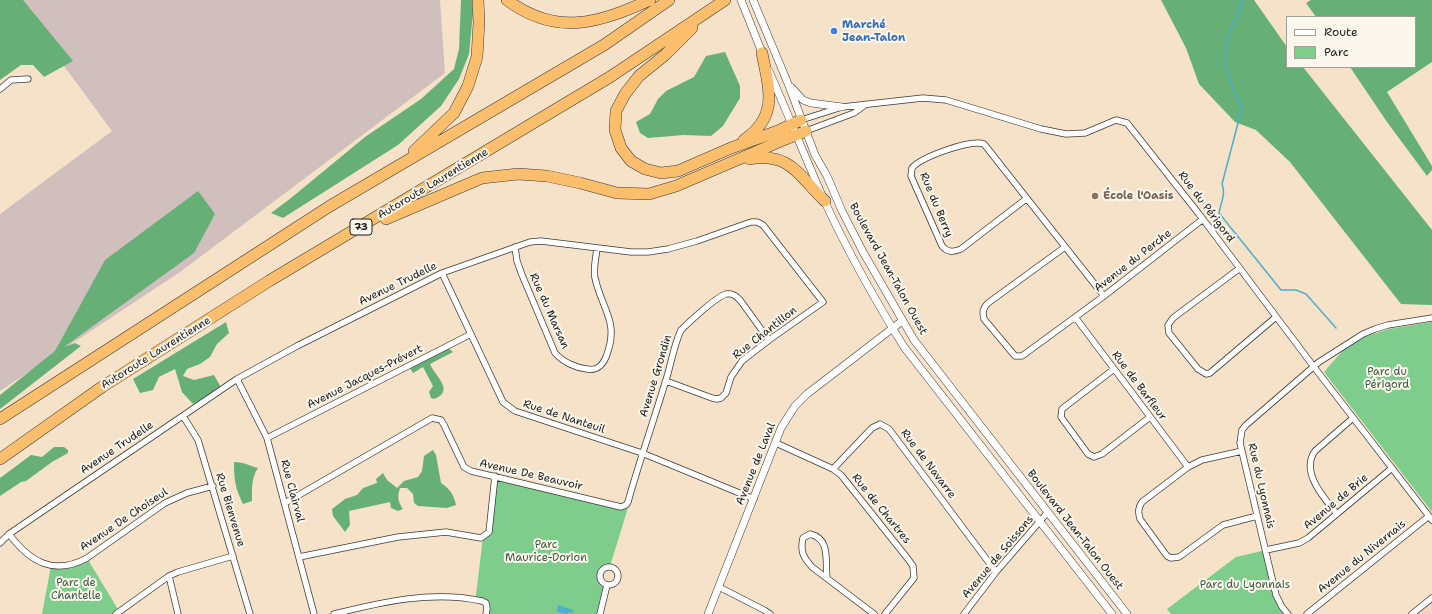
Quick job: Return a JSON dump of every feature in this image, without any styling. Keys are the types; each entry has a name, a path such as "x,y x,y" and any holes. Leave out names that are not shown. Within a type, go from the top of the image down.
{"highway":[{"path":"399,165 454,113 468,86 477,57 479,22 478,0"},
{"path":"507,0 522,10 539,17 560,22 582,23 620,13 650,0"},
{"path":"0,419 330,206 604,45 669,0"},
{"path":"721,3 665,55 639,76 625,94 616,111 616,130 621,148 631,161 645,169 662,173 678,171 731,148 799,127"},
{"name":"Autoroute Laurentienne","path":"0,459 102,387 270,281 349,235 610,77 721,3"},
{"path":"731,148 758,129 765,117 769,105 769,90 762,53"},
{"path":"349,235 482,178 518,174 547,176 580,183 617,194 649,194 676,186 728,164 799,127"},
{"path":"728,164 763,156 786,163 806,179 813,191 824,201"}],"street":[{"name":"Boulevard Jean-Talon Ouest","path":"741,0 762,53 799,127 827,176 842,211 863,252 914,340 1127,614"},
{"name":"Boulevard Jean-Talon Ouest","path":"753,0 789,86 799,127 824,201 854,260 892,328 904,347 1112,614"},
{"path":"0,89 11,80 28,79"},
{"path":"789,86 803,100 811,103 842,107"},
{"name":"Rue du Périgord","path":"799,127 842,107 923,98 946,100 1041,129 1066,134 1085,133 1116,120 1127,123 1431,518"},
{"name":"Rue du Périgord","path":"799,127 854,112 865,105"},
{"name":"Rue du Berry","path":"1026,199 961,249 950,252 945,250 942,246 911,176 912,168 918,162 952,148 980,142 984,144 1104,296"},
{"name":"Avenue du Perche","path":"1065,247 988,303 983,310 984,319 1013,354 1018,357 1022,356 1104,296 1203,220"},
{"name":"Avenue Trudelle","path":"0,543 9,534 237,379 297,346 442,273 530,242 542,241 631,252 648,252 668,249 697,241 751,222 757,222 768,230 823,302"},
{"name":"Rue du Marsan","path":"515,247 517,261 522,275 555,353 564,361 590,370 599,368 603,364 611,340 609,318 595,279 594,271 597,248"},
{"path":"1240,268 1173,318 1168,325 1169,333 1198,369 1206,374 1210,373 1276,317"},
{"name":"Rue de Nanteuil","path":"442,273 503,402 515,412 642,453 754,499"},
{"name":"Avenue Grondin","path":"642,453 681,330 720,297 726,294 735,296 740,300 769,340"},
{"name":"Rue Chantillon","path":"666,381 712,398 721,398 726,393 731,377 742,361 823,302"},
{"name":"Rue de Barfleur","path":"1075,317 1188,467"},
{"name":"Rue du Lyonnais","path":"1288,614 1282,607 1276,595 1240,443 1240,436 1246,425 1314,367 1337,350 1375,329 1388,325 1432,318"},
{"name":"Avenue de Laval","path":"708,614 782,428 795,406 807,394 902,320"},
{"name":"Avenue Jacques-Prévert","path":"268,438 471,334"},
{"path":"1114,369 1062,410 1061,418 1088,454 1094,457 1102,454 1150,417"},
{"name":"Rue Clairval","path":"237,379 268,438 314,614"},
{"name":"Rue Bienvenue","path":"183,416 198,440 213,486 250,614"},
{"name":"Avenue De Beauvoir","path":"285,503 432,418 441,420 464,467 471,471 621,507 626,506 628,502 642,453"},
{"path":"1336,514 1318,491 1314,483 1310,460 1314,451 1353,418"},
{"name":"Rue de Navarre","path":"833,469 872,428 880,424 885,426 889,429 996,572"},
{"name":"Rue de Chartres","path":"776,443 833,469 841,475 913,566 914,578 885,614"},
{"path":"1242,451 1202,460 1188,467 1142,502 1139,506 1138,514 1167,556 1171,558 1179,557 1222,525 1257,516"},
{"name":"Avenue de Brie","path":"1266,550 1299,543 1308,538 1392,468"},
{"path":"299,557 398,537 446,532 481,538 490,532 495,476"},
{"name":"Avenue De Choiseul","path":"9,534 22,549 40,562 51,566 67,566 76,564 87,558 165,503 187,493 213,486"},
{"name":"Avenue de Soissons","path":"964,614 996,572 1047,513"},
{"name":"Avenue du Nivernais","path":"1307,614 1431,518"},
{"path":"827,578 826,550 822,540 810,534 803,538 801,546 804,559 812,567 874,614"},
{"path":"116,614 169,576 233,556"},
{"path":"169,576 178,614"},
{"path":"600,614 607,585"},
{"path":"719,587 770,614"},
{"path":"334,614 415,598 450,596 486,603 486,614"},
{"path":"1412,614 1432,598"}],"shaded area":[{"path":"15,0 440,0 445,73 180,272 0,391 0,214 112,131"},
{"path":"1432,598 1432,614 1412,614"}],"green space":[{"path":"0,0 23,0 73,61 44,77 33,65 21,65 0,80"},
{"path":"461,0 472,0 473,13 469,54 459,79 441,106 398,145 283,218 271,213 365,137 421,99 454,69 459,49"},
{"path":"1161,0 1254,0 1286,46 1286,68 1304,68 1432,230 1432,305 1401,304 1290,162 1256,130 1235,122 1199,84 1186,48"},
{"path":"1311,0 1432,0 1432,62 1387,92 1432,166 1432,170 1427,176 1387,122 1351,68 1416,68 1416,16 1315,16 1306,3"},
{"path":"725,52 740,86 740,98 723,126 711,136 684,135 648,138 640,133 636,122 650,114 658,99 666,91 694,77 706,56"},
{"path":"198,191 215,214 194,253 64,347 75,343 81,346 0,409 0,395 55,351 105,260"},
{"path":"226,322 229,333 217,344 210,357 200,364 187,369 183,376 194,380 214,375 222,389 193,404 182,392 175,369 159,377 153,390 140,393 133,379"},
{"name":"Parc du Périgord","path":"1432,322 1432,512 1324,372 1345,348 1364,337 1389,329"},
{"path":"448,348 453,352 430,364 443,387 443,392 440,396 434,399 431,398 429,392 433,386 423,367 413,373 410,368"},
{"path":"54,447 64,447 68,450 68,453 52,462 26,481 21,482 0,496 0,478 31,455 42,457"},
{"path":"433,450 436,455 441,483 451,492 456,505 447,508 418,506 414,503 413,494 407,488 400,488 398,499 403,509 398,511 391,508 390,502 349,511 350,525 345,532 333,516 332,509 345,499 357,495 363,488 377,483 376,479 383,473 387,480 397,488 404,481 418,477 422,471 424,456"},
{"path":"234,462 244,463 258,468 253,480 252,501 243,504 238,493 234,473"},
{"name":"Parc Maurice-Dorion","path":"495,476 619,507 628,502 627,511 611,563 611,568 606,569 601,573 601,580 605,584 600,614 486,614 486,603 476,600 476,595 483,537 489,532"},
{"name":"Parc du Lyonnais","path":"1266,550 1276,595 1288,614 1171,614 1167,609 1236,557"},
{"name":"Parc de Chantelle","path":"87,558 119,611 116,614 42,614 51,566 59,567"}],"water":[{"path":"558,605 573,610 573,612 569,612 568,614 557,612"}],"waterway":[{"path":"1243,0 1226,42 1225,65 1242,108 1222,184 1223,195 1219,213 1281,290 1296,290 1306,294 1336,328"}],"place":[{"name":"Marché Jean-Talon","path":"834,31"},
{"name":"École l'Oasis","path":"1095,196"}]}
